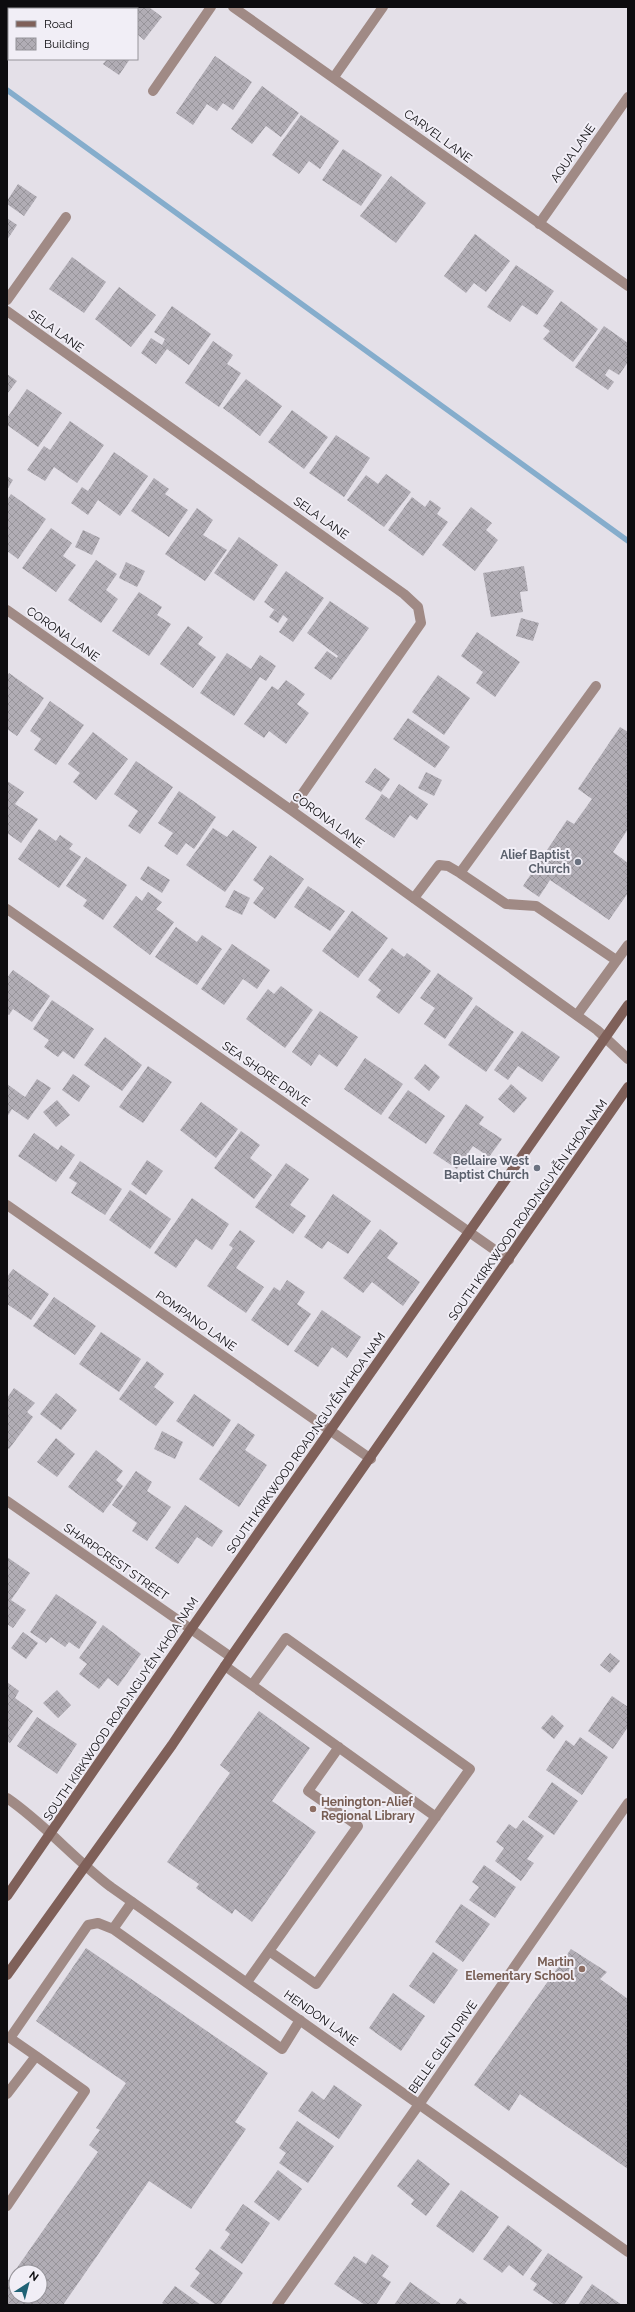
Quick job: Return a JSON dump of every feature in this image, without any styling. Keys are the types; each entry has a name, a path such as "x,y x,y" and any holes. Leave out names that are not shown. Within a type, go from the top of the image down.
{"main road":[{"name":"SOUTH KIRKWOOD ROAD;NGUYỄN KHOA NAM","path":"7,1896 52,1834 191,1629 628,1005"},
{"name":"SOUTH KIRKWOOD ROAD;NGUYỄN KHOA NAM","path":"7,1975 172,1745 228,1661 371,1459 628,1087"}],"street":[{"path":"153,91 211,7"},
{"name":"CARVEL LANE","path":"233,7 628,286"},
{"path":"334,77 383,7"},
{"name":"AQUA LANE","path":"539,224 628,97"},
{"path":"7,300 66,217"},
{"name":"SELA LANE","path":"7,311 404,594 418,607 421,623 291,810"},
{"name":"CORONA LANE","path":"7,610 291,810 606,1036 628,1058"},
{"path":"460,873 596,686"},
{"path":"414,898 439,865 448,866 506,904 536,906 616,960"},
{"name":"SEA SHORE DRIVE","path":"7,909 509,1260"},
{"path":"576,1015 628,945"},
{"name":"POMPANO LANE","path":"7,1205 371,1459"},
{"name":"SHARPCREST STREET","path":"7,1501 191,1629 228,1661 252,1685 436,1816"},
{"path":"252,1685 286,1638 470,1769 316,1984 269,1951"},
{"path":"247,1982 358,1826 308,1791 340,1747"},
{"name":"HENDON LANE","path":"7,1798 52,1834 85,1867 132,1902 628,2252"},
{"name":"BELLE GLEN DRIVE","path":"280,2304 628,1803"},
{"path":"113,1930 132,1902"},
{"path":"7,2206 85,2091 10,2038 88,1925 98,1923 113,1930 282,2049 300,2020"},
{"path":"7,2092 36,2056"}],"building":[{"path":"86,7 102,7 102,8"},
{"path":"149,7 162,17 144,40 138,35 138,8 113,8"},
{"path":"215,56 252,82 233,110 223,103 217,111 207,104 193,125 176,113"},
{"path":"106,60 129,60 119,75 103,64"},
{"path":"262,86 299,113 281,137 266,126 252,144 231,129"},
{"path":"301,115 339,141 320,169 309,161 299,174 272,155"},
{"path":"343,149 382,175 361,206 322,180"},
{"path":"391,176 426,203 396,243 360,216"},
{"path":"18,184 37,197 24,216 7,204 7,201"},
{"path":"7,218 17,225 7,240"},
{"path":"475,234 510,261 486,292 474,283 466,293 444,276"},
{"path":"72,257 106,282 84,313 49,289"},
{"path":"516,265 554,291 537,315 522,305 510,322 487,307"},
{"path":"119,287 156,315 131,347 95,319"},
{"path":"561,301 598,329 573,362 543,339 550,331 543,326"},
{"path":"172,306 211,334 189,365 167,349 156,364 141,353 151,338 162,345 165,339 154,332"},
{"path":"604,326 628,343 628,362 619,375 609,369 605,375 614,382 608,390 575,367"},
{"path":"213,341 233,355 227,364 241,373 219,407 185,383"},
{"path":"7,374 17,381 7,394"},
{"path":"246,379 282,406 260,436 223,408"},
{"path":"27,389 62,413 38,447 7,425 7,418"},
{"path":"292,410 328,437 304,469 268,442"},
{"path":"70,421 104,445 77,483 54,467 45,481 27,470 44,446 50,450"},
{"path":"336,435 370,458 344,497 309,473"},
{"path":"114,452 148,476 120,516 98,500 88,515 71,503 82,487 88,491"},
{"path":"386,474 411,492 384,527 347,500 366,475 378,484"},
{"path":"7,476 13,480 7,490"},
{"path":"154,478 169,489 165,494 188,510 169,537 131,511"},
{"path":"11,494 46,519 18,559 7,551 7,500"},
{"path":"412,497 425,507 430,500 441,508 437,514 448,522 423,556 388,530"},
{"path":"471,507 492,523 486,530 498,540 475,571 442,545"},
{"path":"197,508 213,520 203,535 227,550 205,581 165,554"},
{"path":"51,528 72,543 63,556 76,565 56,592 22,568"},
{"path":"83,530 100,538 92,555 75,547"},
{"path":"239,537 278,565 254,601 214,573"},
{"path":"96,560 117,574 106,590 118,599 101,623 68,600"},
{"path":"126,562 145,571 137,587 119,578"},
{"path":"524,566 528,591 520,592 523,612 491,617 483,573"},
{"path":"286,571 324,598 293,642 279,632 288,619 283,615 278,623 269,617 274,610 280,614 264,602"},
{"path":"139,592 162,607 157,615 171,624 149,656 112,631"},
{"path":"330,601 369,628 331,680 314,668 327,651 337,658 338,656 307,633"},
{"path":"521,618 539,623 533,641 516,636"},
{"path":"188,626 203,637 198,644 216,657 193,688 160,664"},
{"path":"477,632 520,662 495,697 476,683 483,672 461,656"},
{"path":"227,653 251,669 260,655 276,666 266,681 260,677 234,716 200,693"},
{"path":"9,673 44,698 17,736 7,729 7,676"},
{"path":"438,675 470,698 444,735 412,712"},
{"path":"286,680 305,694 297,704 309,713 286,744 269,731 264,738 244,724 272,686 278,690"},
{"path":"50,701 84,725 56,765 34,750 41,739 30,731"},
{"path":"408,718 450,747 435,768 393,739"},
{"path":"620,727 628,732 628,829 613,852 628,863 628,893 609,920 550,880 539,897 523,886 567,820 574,824 592,799 578,789"},
{"path":"93,732 128,759 96,800 73,782 80,773 68,764"},
{"path":"136,761 173,787 140,834 128,826 138,811 114,794"},
{"path":"375,768 390,779 381,792 365,782"},
{"path":"426,772 442,780 434,796 418,788"},
{"path":"7,781 24,792 15,804 38,819 21,843 7,833"},
{"path":"399,784 428,804 417,820 410,815 394,838 365,819 382,794 389,799"},
{"path":"179,791 216,817 194,849 186,843 177,855 164,846 173,833 158,823"},
{"path":"213,828 227,837 233,830 257,847 225,892 186,865"},
{"path":"39,829 56,841 60,835 73,844 69,849 81,857 59,888 18,859"},
{"path":"270,855 304,879 275,919 253,903 264,888 253,880"},
{"path":"86,857 127,885 103,920 83,906 87,900 66,886"},
{"path":"148,866 170,880 162,893 140,879"},
{"path":"308,886 345,911 330,931 294,907"},
{"path":"234,890 250,898 242,915 225,907"},
{"path":"148,892 162,902 156,909 174,922 150,955 113,927 136,896 142,901"},
{"path":"352,911 388,938 358,978 322,951"},
{"path":"176,927 197,942 202,935 222,949 197,985 155,957"},
{"path":"232,944 270,970 257,989 243,979 224,1005 201,989"},
{"path":"392,948 404,957 407,953 431,971 399,1014 376,997 381,990 368,980"},
{"path":"13,970 50,996 32,1022 13,1009 9,1015 7,1014 7,978"},
{"path":"438,973 473,998 445,1039 424,1024 435,1008 420,998"},
{"path":"281,986 313,1010 285,1048 246,1019 268,989 274,994"},
{"path":"52,1000 94,1029 74,1059 63,1051 58,1057 44,1047 49,1040 33,1029"},
{"path":"476,1005 514,1032 486,1072 448,1045"},
{"path":"320,1011 358,1037 337,1067 319,1054 311,1066 292,1052"},
{"path":"522,1031 560,1057 542,1082 518,1066 508,1080 494,1070"},
{"path":"105,1037 142,1065 122,1091 84,1065"},
{"path":"365,1058 403,1084 381,1115 344,1089"},
{"path":"425,1064 440,1077 429,1091 414,1078"},
{"path":"148,1066 172,1082 143,1123 119,1107"},
{"path":"73,1074 90,1086 79,1102 62,1090"},
{"path":"37,1079 51,1088 28,1120 12,1109 7,1117 7,1084 25,1097"},
{"path":"511,1084 527,1098 514,1113 498,1099"},
{"path":"408,1090 445,1116 426,1144 388,1118"},
{"path":"57,1100 70,1115 56,1127 43,1112"},
{"path":"201,1102 238,1129 216,1158 180,1130"},
{"path":"466,1104 484,1117 479,1124 502,1139 489,1157 473,1146 457,1169 433,1153"},
{"path":"241,1131 260,1145 250,1158 272,1175 254,1199 214,1168"},
{"path":"34,1133 58,1150 61,1145 75,1155 56,1182 18,1156"},
{"path":"147,1160 163,1171 146,1195 131,1184"},
{"path":"80,1161 122,1189 105,1215 71,1193 77,1183 69,1178"},
{"path":"286,1163 309,1179 290,1205 306,1216 293,1234 255,1207"},
{"path":"130,1190 171,1219 150,1249 109,1220"},
{"path":"333,1194 371,1221 348,1254 328,1241 322,1249 304,1237"},
{"path":"192,1198 229,1224 212,1250 196,1239 176,1268 154,1253"},
{"path":"380,1229 398,1243 387,1258 420,1282 403,1306 372,1282 363,1293 343,1278"},
{"path":"240,1230 255,1241 236,1268 264,1287 246,1313 207,1286 233,1248 229,1245"},
{"path":"13,1269 49,1294 31,1320 7,1304 7,1277"},
{"path":"287,1280 305,1292 297,1304 311,1314 288,1346 251,1320 274,1287 280,1291"},
{"path":"54,1297 96,1326 75,1355 33,1326"},
{"path":"322,1310 361,1337 347,1358 332,1347 318,1367 294,1351"},
{"path":"101,1332 141,1359 119,1392 79,1364"},
{"path":"147,1361 164,1374 154,1387 174,1402 156,1426 119,1399"},
{"path":"14,1388 35,1403 27,1412 33,1417 9,1449 7,1447 7,1398"},
{"path":"56,1393 77,1410 61,1430 40,1414"},
{"path":"194,1394 231,1420 213,1447 176,1421"},
{"path":"238,1423 255,1435 245,1450 267,1465 239,1507 199,1479"},
{"path":"162,1431 183,1442 175,1459 154,1449"},
{"path":"56,1438 75,1454 57,1477 37,1462"},
{"path":"96,1450 123,1471 116,1480 123,1486 103,1513 68,1487"},
{"path":"136,1471 152,1482 147,1491 171,1507 147,1541 132,1531 137,1523 112,1505"},
{"path":"185,1505 223,1531 212,1547 197,1537 178,1564 155,1548"},
{"path":"7,1557 30,1573 11,1600 26,1610 13,1628 7,1624"},
{"path":"56,1594 97,1622 79,1649 69,1642 65,1647 51,1637 46,1643 30,1632"},
{"path":"103,1625 141,1654 118,1686 108,1678 99,1689 79,1674 87,1664 79,1658"},
{"path":"23,1632 38,1643 26,1659 11,1648"},
{"path":"610,1653 620,1661 610,1673 600,1665"},
{"path":"7,1682 19,1691 15,1698 33,1711 10,1743 7,1741"},
{"path":"57,1690 71,1705 58,1718 43,1703"},
{"path":"612,1696 628,1707 628,1727 613,1749 588,1731"},
{"path":"259,1711 310,1748 272,1801 316,1832 252,1922 235,1909 232,1914 196,1888 199,1884 167,1862 230,1773 220,1765"},
{"path":"552,1715 564,1726 554,1739 541,1728"},
{"path":"37,1717 77,1744 57,1774 17,1746"},
{"path":"580,1737 608,1757 582,1795 546,1770 566,1740 574,1746"},
{"path":"552,1782 578,1801 554,1835 528,1817"},
{"path":"523,1820 544,1836 527,1859 534,1863 521,1881 495,1861 504,1848 496,1842 509,1824 516,1829"},
{"path":"484,1865 516,1887 495,1918 469,1900 479,1887 472,1882"},
{"path":"461,1904 490,1924 463,1962 435,1942"},
{"path":"86,1948 268,2073 235,2122 246,2129 191,2209 149,2181 63,2305 7,2305 8,2281 8,2304 48,2304 48,2264 20,2264 98,2152 89,2145 100,2130 96,2128 126,2083 36,2021"},
{"path":"571,1949 607,1972 600,1979 628,1999 628,2169 520,2094 509,2111 474,2085"},
{"path":"433,1952 458,1970 434,2004 409,1986"},
{"path":"393,1993 425,2016 401,2051 369,2028"},
{"path":"334,2085 362,2105 339,2139 298,2111 312,2091 324,2100"},
{"path":"297,2121 334,2146 308,2183 279,2163 286,2153 279,2148"},
{"path":"418,2159 450,2184 426,2216 411,2204 414,2200 397,2186"},
{"path":"278,2170 302,2189 279,2221 254,2202"},
{"path":"461,2190 499,2217 473,2253 436,2226"},
{"path":"243,2204 270,2223 242,2264 220,2248 230,2234 225,2230"},
{"path":"508,2225 542,2250 523,2276 509,2265 502,2273 483,2259"},
{"path":"210,2249 243,2273 220,2305 216,2305 190,2286 200,2273 195,2269"},
{"path":"548,2253 583,2277 564,2305 555,2305 533,2290 537,2284 530,2279"},
{"path":"372,2254 389,2266 382,2276 391,2282 376,2305 365,2305 334,2284 354,2256 366,2264"},
{"path":"410,2282 442,2305 394,2305"},
{"path":"592,2284 622,2305 578,2305"},
{"path":"175,2286 201,2305 165,2305 162,2303"},
{"path":"460,2298 469,2305 455,2305"}],"waterway":[{"path":"7,90 628,541"}],"place":[{"name":"Alief Baptist Church","path":"578,862"},
{"name":"Bellaire West Baptist Church","path":"537,1168"},
{"name":"Henington-Alief Regional Library","path":"313,1809"},
{"name":"Martin Elementary School","path":"582,1969"}]}
